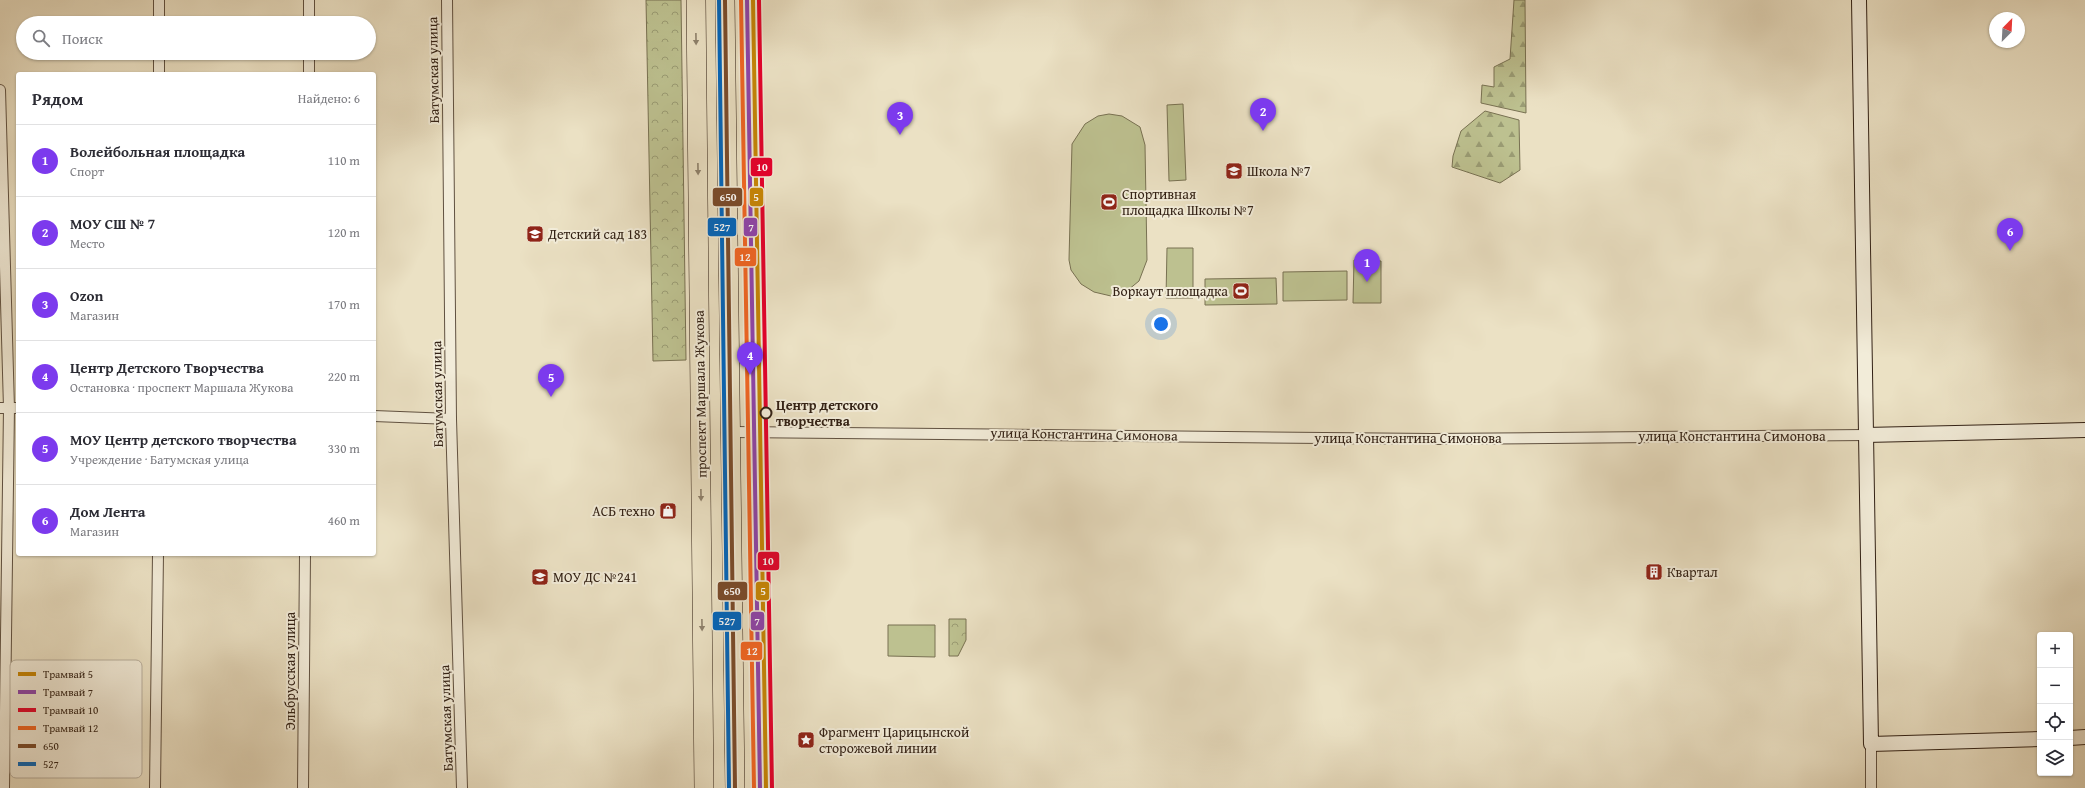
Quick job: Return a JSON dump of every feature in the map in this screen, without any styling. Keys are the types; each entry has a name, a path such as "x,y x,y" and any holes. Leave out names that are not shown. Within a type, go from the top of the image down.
{"highway":[{"name":"проспект Маршала Жукова","path":"696,0 704,788"},
{"path":"725,0 735,788"}],"street":[{"path":"159,0 159,16"},
{"path":"309,0 309,16"},
{"name":"Батумская улица","path":"447,0 451,419 462,788"},
{"path":"1859,0 1871,788"},
{"path":"159,60 159,72"},
{"path":"309,60 309,72"},
{"path":"0,90 9,408 4,788"},
{"path":"376,416 451,419"},
{"name":"улица Константина Симонова","path":"731,432 1432,439 1865,435 2085,430"},
{"path":"155,788 158,556"},
{"name":"Эльбрусская улица","path":"303,788 305,556"},
{"path":"2073,738 2085,737"},
{"path":"1870,744 2037,739"}],"green space":[{"path":"646,0 681,0 686,360 653,361"},
{"path":"1514,0 1525,0 1526,113 1481,103 1482,85 1494,87 1494,67 1510,59"},
{"path":"1183,104 1186,180 1169,181 1167,105"},
{"path":"1485,111 1519,120 1520,170 1500,183 1452,167 1453,156 1461,131"},
{"name":"Спортивная площадка Школы №7","path":"1109,114 1122,116 1140,127 1145,145 1147,260 1139,281 1128,290 1111,296 1094,292 1081,284 1071,270 1069,260 1072,144 1085,124 1098,116"},
{"path":"1167,248 1193,248 1193,298 1166,298"},
{"path":"1354,260 1381,261 1381,303 1353,303"},
{"path":"1347,271 1347,300 1283,301 1283,272"},
{"name":"Воркаут площадка","path":"1276,278 1277,304 1205,305 1205,279"},
{"path":"949,619 966,619 966,640 958,656 949,656"},
{"path":"888,625 935,625 935,657 888,656"}],"tram line":[{"name":"12","path":"741,0 754,788"},
{"name":"7","path":"747,0 760,788"},
{"name":"5","path":"753,0 766,788"},
{"name":"10","path":"759,0 772,788"}],"transit line":[{"name":"527","path":"719,0 729,788"},
{"name":"650","path":"725,0 735,788"}],"place":[{"name":"МОУ СШ № 7","path":"1263,131"},
{"name":"Ozon","path":"900,135"},
{"name":"Школа №7","path":"1234,171"},
{"name":"Спортивная площадка Школы №7","path":"1109,202"},
{"name":"Детский сад 183","path":"535,234"},
{"name":"Дом Лента","path":"2010,251"},
{"name":"Волейбольная площадка","path":"1367,282"},
{"name":"Воркаут площадка","path":"1241,291"},
{"name":"Центр Детского Творчества","path":"750,375"},
{"name":"МОУ Центр детского творчества","path":"551,397"},
{"name":"Центр детского творчества","path":"766,413"},
{"name":"АСБ техно","path":"668,511"},
{"name":"Квартал","path":"1654,572"},
{"name":"МОУ ДС №241","path":"540,577"},
{"name":"Фрагмент Царицынской сторожевой линии","path":"806,740"}]}
